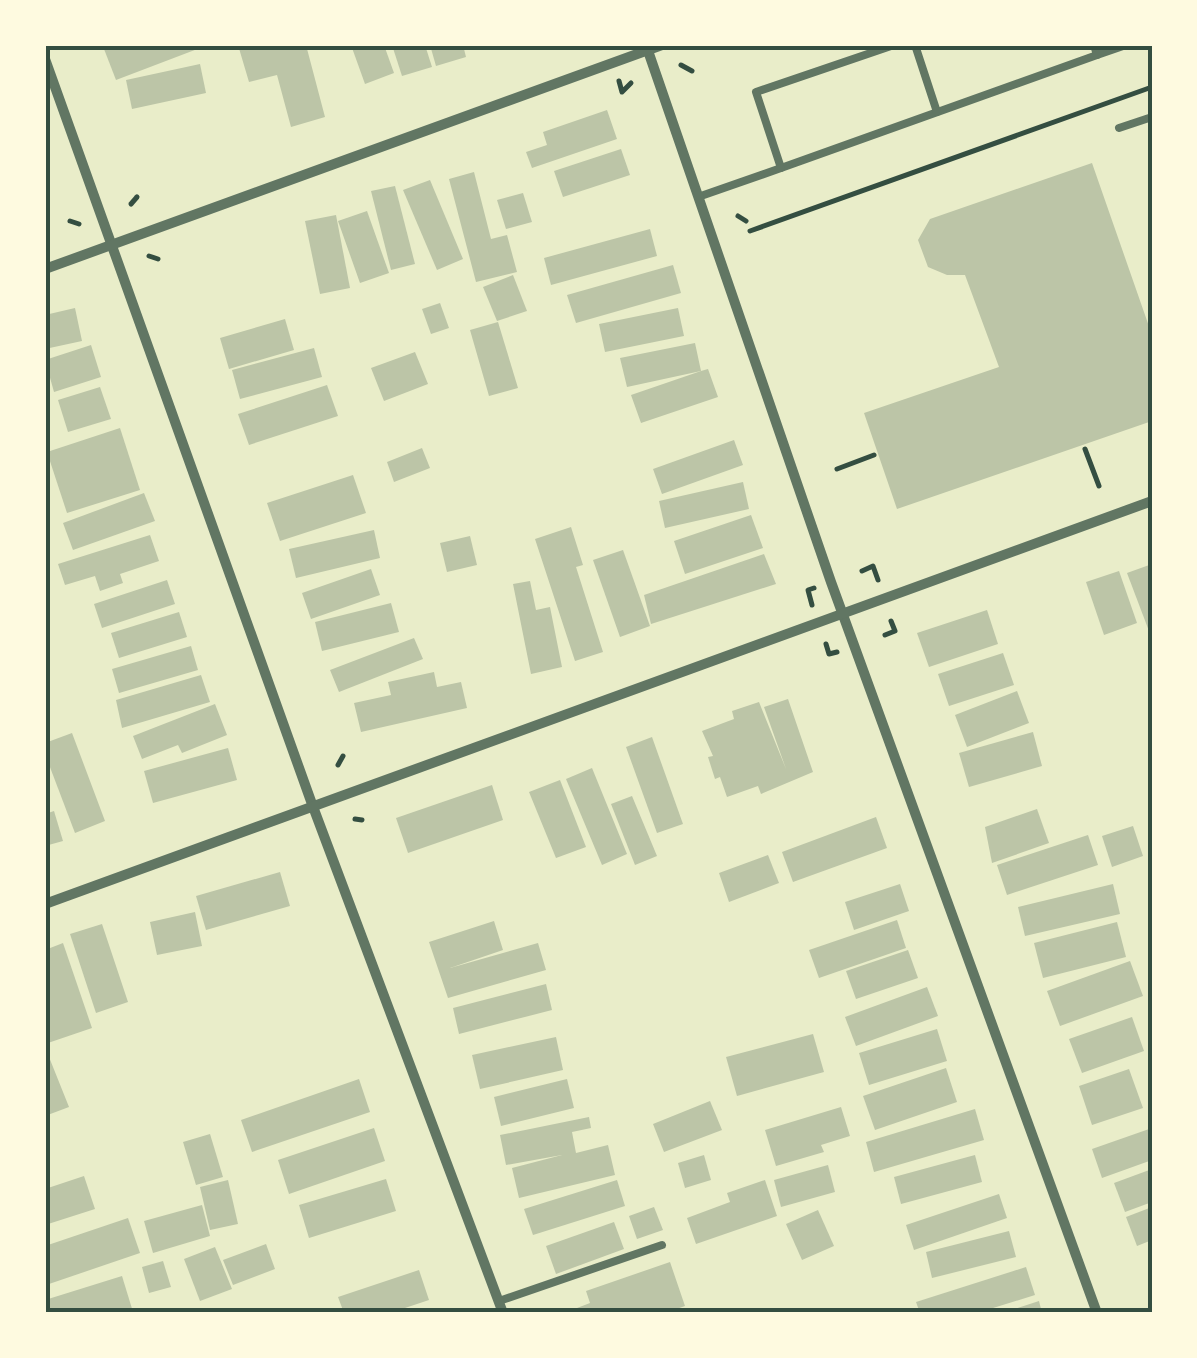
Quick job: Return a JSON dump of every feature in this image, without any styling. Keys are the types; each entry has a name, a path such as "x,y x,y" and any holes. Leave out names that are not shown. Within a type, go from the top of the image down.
{"street":[{"path":"45,269 647,47 662,45"},
{"path":"647,47 842,611 1097,1313"},
{"path":"45,59 312,804 503,1313"},
{"path":"45,904 1152,501"}],"lane":[{"path":"781,168 756,92 894,45"},
{"path":"914,45 937,112"},
{"path":"1094,45 1097,55"},
{"path":"698,198 1126,45"},
{"path":"1120,128 1152,117"},
{"path":"499,1301 662,1245"}],"path":[{"path":"680,66 692,70"},
{"path":"619,82 622,92 631,83"},
{"path":"750,231 1152,86"},
{"path":"131,204 137,197"},
{"path":"738,216 746,221"},
{"path":"70,222 79,224"},
{"path":"149,256 158,259"},
{"path":"1085,449 1099,486"},
{"path":"837,468 874,455"},
{"path":"862,571 873,566 878,582"},
{"path":"808,590 812,605"},
{"path":"885,635 895,631 891,620"},
{"path":"826,644 829,654"},
{"path":"338,766 343,756"}],"building":[{"path":"115,45 200,48 116,80 104,49"},
{"path":"238,45 306,45 325,117 291,127 277,75 249,82"},
{"path":"351,45 384,45 394,73 365,84"},
{"path":"392,45 425,45 432,67 402,76"},
{"path":"430,45 463,45 466,57 436,66"},
{"path":"200,64 206,93 132,109 126,80"},
{"path":"607,110 617,139 532,168 526,152 547,145 543,132"},
{"path":"621,149 630,175 563,197 554,171"},
{"path":"1092,163 1152,335 1152,421 897,509 864,413 999,367 965,275 947,275 928,267 918,240 930,219"},
{"path":"474,172 491,239 507,235 517,272 476,282 449,179"},
{"path":"430,180 463,259 437,270 403,190"},
{"path":"395,186 415,264 391,270 371,191"},
{"path":"523,193 532,222 506,229 497,200"},
{"path":"367,211 389,273 360,283 338,221"},
{"path":"336,215 350,288 320,294 305,221"},
{"path":"650,229 657,256 551,285 544,258"},
{"path":"673,265 681,293 576,323 567,295"},
{"path":"513,275 527,311 497,321 483,287"},
{"path":"440,303 449,328 431,334 422,309"},
{"path":"75,308 82,341 45,349 45,315"},
{"path":"678,308 684,336 605,352 599,324"},
{"path":"285,319 294,350 229,369 220,338"},
{"path":"498,322 518,388 489,396 470,330"},
{"path":"695,343 701,371 627,387 620,358"},
{"path":"91,345 101,377 54,392 45,360"},
{"path":"314,348 322,377 240,399 232,370"},
{"path":"415,352 428,384 384,401 371,368"},
{"path":"708,369 718,397 641,423 631,395"},
{"path":"327,385 338,416 249,445 238,414"},
{"path":"100,387 111,419 68,432 58,400"},
{"path":"120,428 140,490 67,513 47,452"},
{"path":"734,440 743,465 662,494 653,469"},
{"path":"422,448 430,468 394,482 387,462"},
{"path":"353,475 366,513 280,541 267,503"},
{"path":"743,482 749,509 665,528 659,501"},
{"path":"144,493 155,521 73,550 63,523"},
{"path":"751,515 763,548 685,574 674,541"},
{"path":"571,527 583,565 576,567 603,652 575,661 535,539"},
{"path":"374,530 380,558 296,578 289,549"},
{"path":"150,535 159,561 120,574 123,583 100,591 95,576 65,585 58,564"},
{"path":"470,536 477,565 447,572 440,543"},
{"path":"623,550 650,626 620,637 593,560"},
{"path":"764,554 776,584 651,624 644,595"},
{"path":"1152,564 1152,639 1127,573"},
{"path":"371,569 380,595 311,619 302,593"},
{"path":"1119,571 1137,623 1104,635 1086,582"},
{"path":"167,580 175,604 102,628 94,604"},
{"path":"530,581 536,610 550,607 562,667 531,674 513,584"},
{"path":"391,603 399,632 322,651 315,622"},
{"path":"987,610 998,644 929,667 917,633"},
{"path":"179,612 187,637 119,658 111,633"},
{"path":"414,638 423,659 339,692 330,670"},
{"path":"191,646 198,670 119,693 112,669"},
{"path":"1003,653 1014,685 949,706 938,674"},
{"path":"434,672 437,687 461,682 467,708 361,732 354,703 391,695 388,682"},
{"path":"201,675 210,702 122,728 116,700"},
{"path":"1017,691 1029,723 967,747 955,715"},
{"path":"788,699 813,772 761,794 758,786 727,797 720,777 715,779 708,757 713,756 702,731 734,719 732,711 759,702 786,769 764,707"},
{"path":"215,704 227,735 182,753 178,745 142,759 133,736"},
{"path":"1033,732 1042,766 969,787 959,753"},
{"path":"72,733 105,821 75,833 45,754 45,743"},
{"path":"652,737 683,824 657,833 626,747"},
{"path":"228,748 237,780 153,803 144,771"},
{"path":"592,768 627,854 602,865 566,779"},
{"path":"560,780 586,847 556,858 529,792"},
{"path":"492,785 503,820 408,853 396,818"},
{"path":"632,796 657,856 635,865 611,804"},
{"path":"1037,809 1049,843 992,863 985,827"},
{"path":"54,811 63,841 45,846 45,814"},
{"path":"876,817 887,848 793,882 782,852"},
{"path":"1133,826 1143,856 1112,867 1102,836"},
{"path":"1088,835 1098,865 1007,895 997,865"},
{"path":"768,855 779,883 729,902 719,873"},
{"path":"280,872 290,906 206,930 196,896"},
{"path":"900,884 909,911 854,930 845,902"},
{"path":"1113,884 1120,914 1025,936 1018,907"},
{"path":"195,912 202,946 157,955 150,922"},
{"path":"897,920 906,948 819,978 809,950"},
{"path":"494,921 503,950 450,968 538,943 546,970 448,998 429,942"},
{"path":"1117,922 1126,957 1043,978 1034,943"},
{"path":"102,924 128,1002 96,1013 70,934"},
{"path":"63,943 92,1028 45,1044 45,950"},
{"path":"908,950 918,978 856,999 846,971"},
{"path":"1130,961 1143,996 1060,1026 1047,991"},
{"path":"546,984 552,1010 459,1034 453,1008"},
{"path":"927,987 938,1016 856,1046 845,1017"},
{"path":"1132,1017 1144,1051 1082,1073 1069,1039"},
{"path":"937,1029 947,1061 869,1085 859,1053"},
{"path":"813,1034 824,1072 737,1096 726,1057"},
{"path":"556,1037 563,1070 480,1089 472,1055"},
{"path":"45,1047 69,1107 45,1116"},
{"path":"946,1068 957,1102 875,1130 863,1096"},
{"path":"1129,1069 1143,1108 1092,1125 1079,1086"},
{"path":"359,1079 370,1112 252,1152 241,1120"},
{"path":"567,1079 574,1108 501,1126 494,1097"},
{"path":"710,1101 722,1130 664,1152 653,1124"},
{"path":"841,1107 850,1136 821,1145 824,1152 776,1166 765,1130"},
{"path":"975,1109 984,1140 874,1172 866,1142"},
{"path":"589,1117 591,1128 572,1132 576,1153 608,1145 615,1175 519,1198 512,1168 562,1155 506,1165 500,1135"},
{"path":"374,1128 385,1161 289,1194 278,1160"},
{"path":"1152,1128 1152,1160 1102,1178 1092,1149"},
{"path":"210,1134 223,1177 196,1185 183,1142"},
{"path":"704,1155 711,1180 685,1188 678,1163"},
{"path":"975,1155 982,1182 901,1204 894,1177"},
{"path":"828,1165 835,1192 781,1207 774,1180"},
{"path":"1152,1169 1152,1202 1125,1212 1114,1183"},
{"path":"84,1176 95,1209 45,1225 45,1189"},
{"path":"386,1179 396,1211 309,1238 299,1205"},
{"path":"228,1180 238,1224 210,1230 200,1187"},
{"path":"617,1180 625,1206 533,1235 524,1209"},
{"path":"765,1180 777,1216 696,1244 687,1218 730,1202 727,1193"},
{"path":"999,1194 1007,1218 914,1250 906,1225"},
{"path":"202,1205 210,1236 153,1253 144,1221"},
{"path":"654,1207 663,1230 637,1239 629,1216"},
{"path":"1152,1207 1152,1240 1137,1246 1126,1217"},
{"path":"818,1210 834,1246 802,1260 786,1224"},
{"path":"128,1218 140,1253 49,1284 45,1246"},
{"path":"614,1222 624,1249 556,1274 546,1246"},
{"path":"1009,1231 1016,1257 932,1278 926,1252"},
{"path":"266,1244 275,1269 233,1285 223,1260"},
{"path":"215,1247 232,1289 200,1301 184,1259"},
{"path":"163,1261 171,1287 149,1293 142,1267"},
{"path":"670,1262 685,1306 665,1313 564,1313 590,1303 586,1291"},
{"path":"1026,1267 1035,1295 977,1313 920,1313 916,1302"},
{"path":"419,1270 429,1300 390,1313 344,1313 338,1297"},
{"path":"122,1276 133,1312 49,1313 45,1300"},
{"path":"1039,1301 1042,1313 1005,1313 1005,1312"}]}
